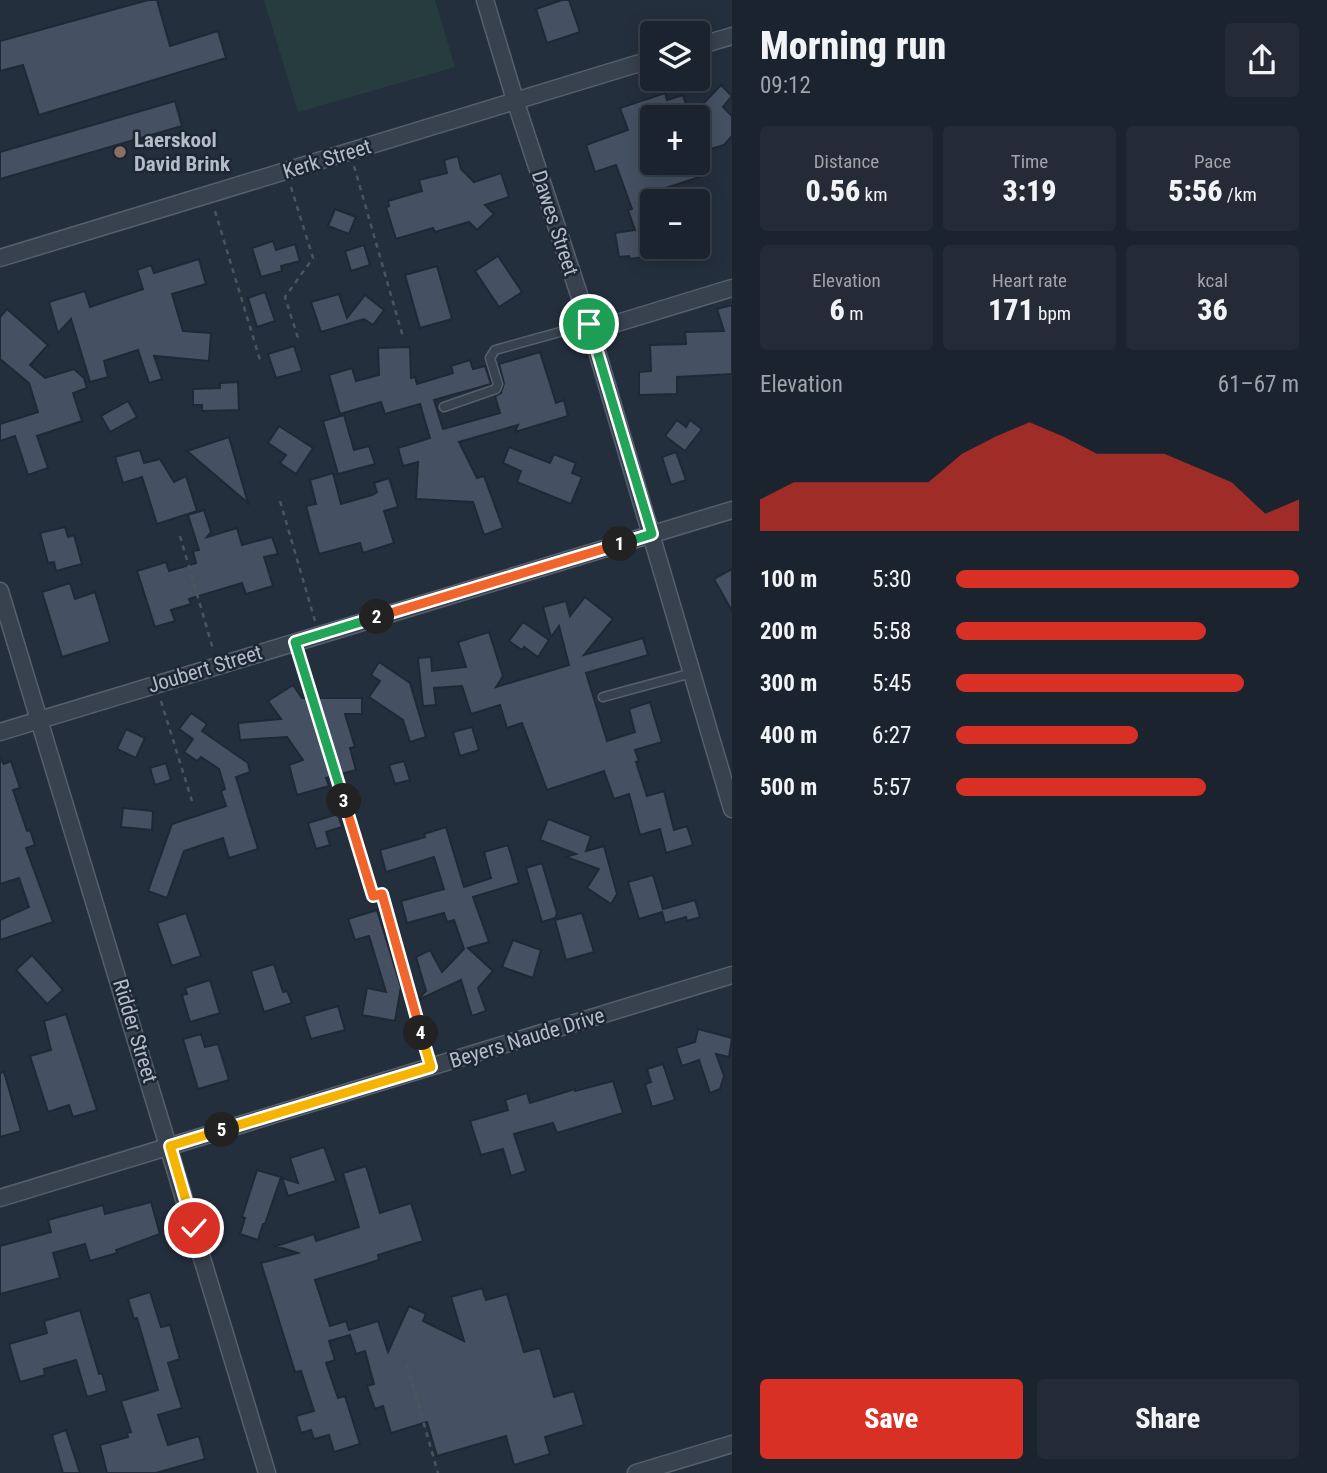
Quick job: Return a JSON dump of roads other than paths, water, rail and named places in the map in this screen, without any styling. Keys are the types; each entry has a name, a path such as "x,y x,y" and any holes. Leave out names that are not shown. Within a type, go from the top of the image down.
{"street":[{"name":"Dawes Street","path":"485,0 590,328 692,673 724,756 732,808"},
{"path":"710,42 732,36"},
{"name":"Kerk Street","path":"0,258 640,63"},
{"path":"590,328 732,288"},
{"name":"Joubert Street","path":"0,732 732,510"},
{"name":"Ridder Street","path":"0,591 41,719 267,1473"},
{"name":"Beyers Naude Drive","path":"0,1198 732,975"},
{"path":"636,1473 732,1444"}],"lane":[{"path":"444,407 496,388 498,384 490,358 495,351 590,328"},
{"path":"603,697 692,673"}],"place":[{"name":"Laerskool David Brink","path":"120,152"}]}
